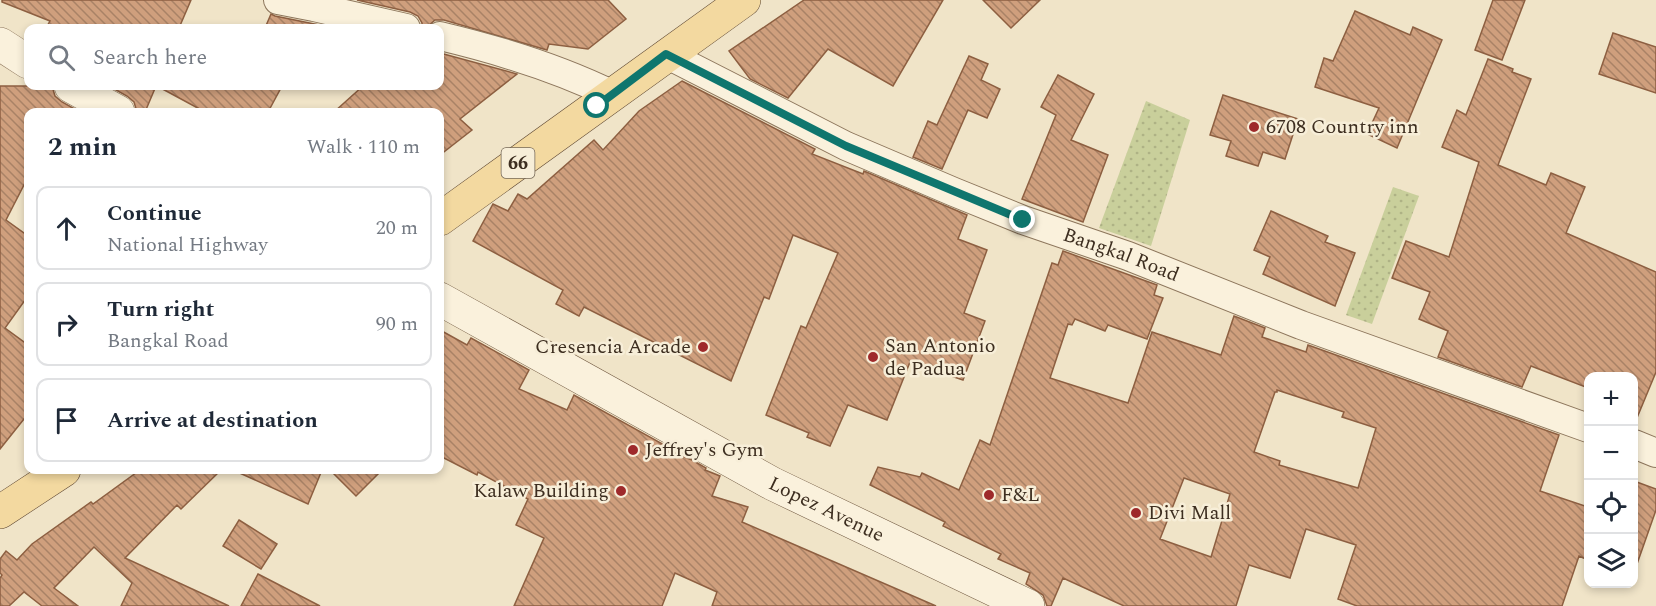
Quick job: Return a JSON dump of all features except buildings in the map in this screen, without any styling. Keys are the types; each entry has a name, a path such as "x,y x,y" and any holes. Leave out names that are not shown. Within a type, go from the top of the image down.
{"main road":[{"name":"66","path":"444,216 744,0"},
{"path":"0,44 24,59"},
{"path":"78,90 110,108"},
{"name":"Lopez Avenue","path":"444,301 773,484 1024,605"},
{"path":"0,512 58,474"}],"street":[{"path":"278,0 389,24"},
{"path":"444,37 553,69 613,95"},
{"name":"Bangkal Road","path":"666,54 846,146 954,192 1023,220 1128,256 1301,325 1584,427"},
{"path":"1638,446 1656,453"}],"green space":[{"path":"1146,101 1190,120 1151,246 1099,228"},
{"path":"1393,187 1419,196 1372,324 1346,315"}],"place":[{"name":"6708 Country inn","path":"1254,127"},
{"name":"Cresencia Arcade","path":"703,347"},
{"name":"San Antonio de Padua","path":"873,357"},
{"name":"Jeffrey's Gym","path":"633,450"},
{"name":"Kalaw Building","path":"621,491"},
{"name":"F&L","path":"989,495"},
{"name":"Divi Mall","path":"1136,513"}],"route":[{"path":"597,106 666,54 846,146 1023,220"}]}
